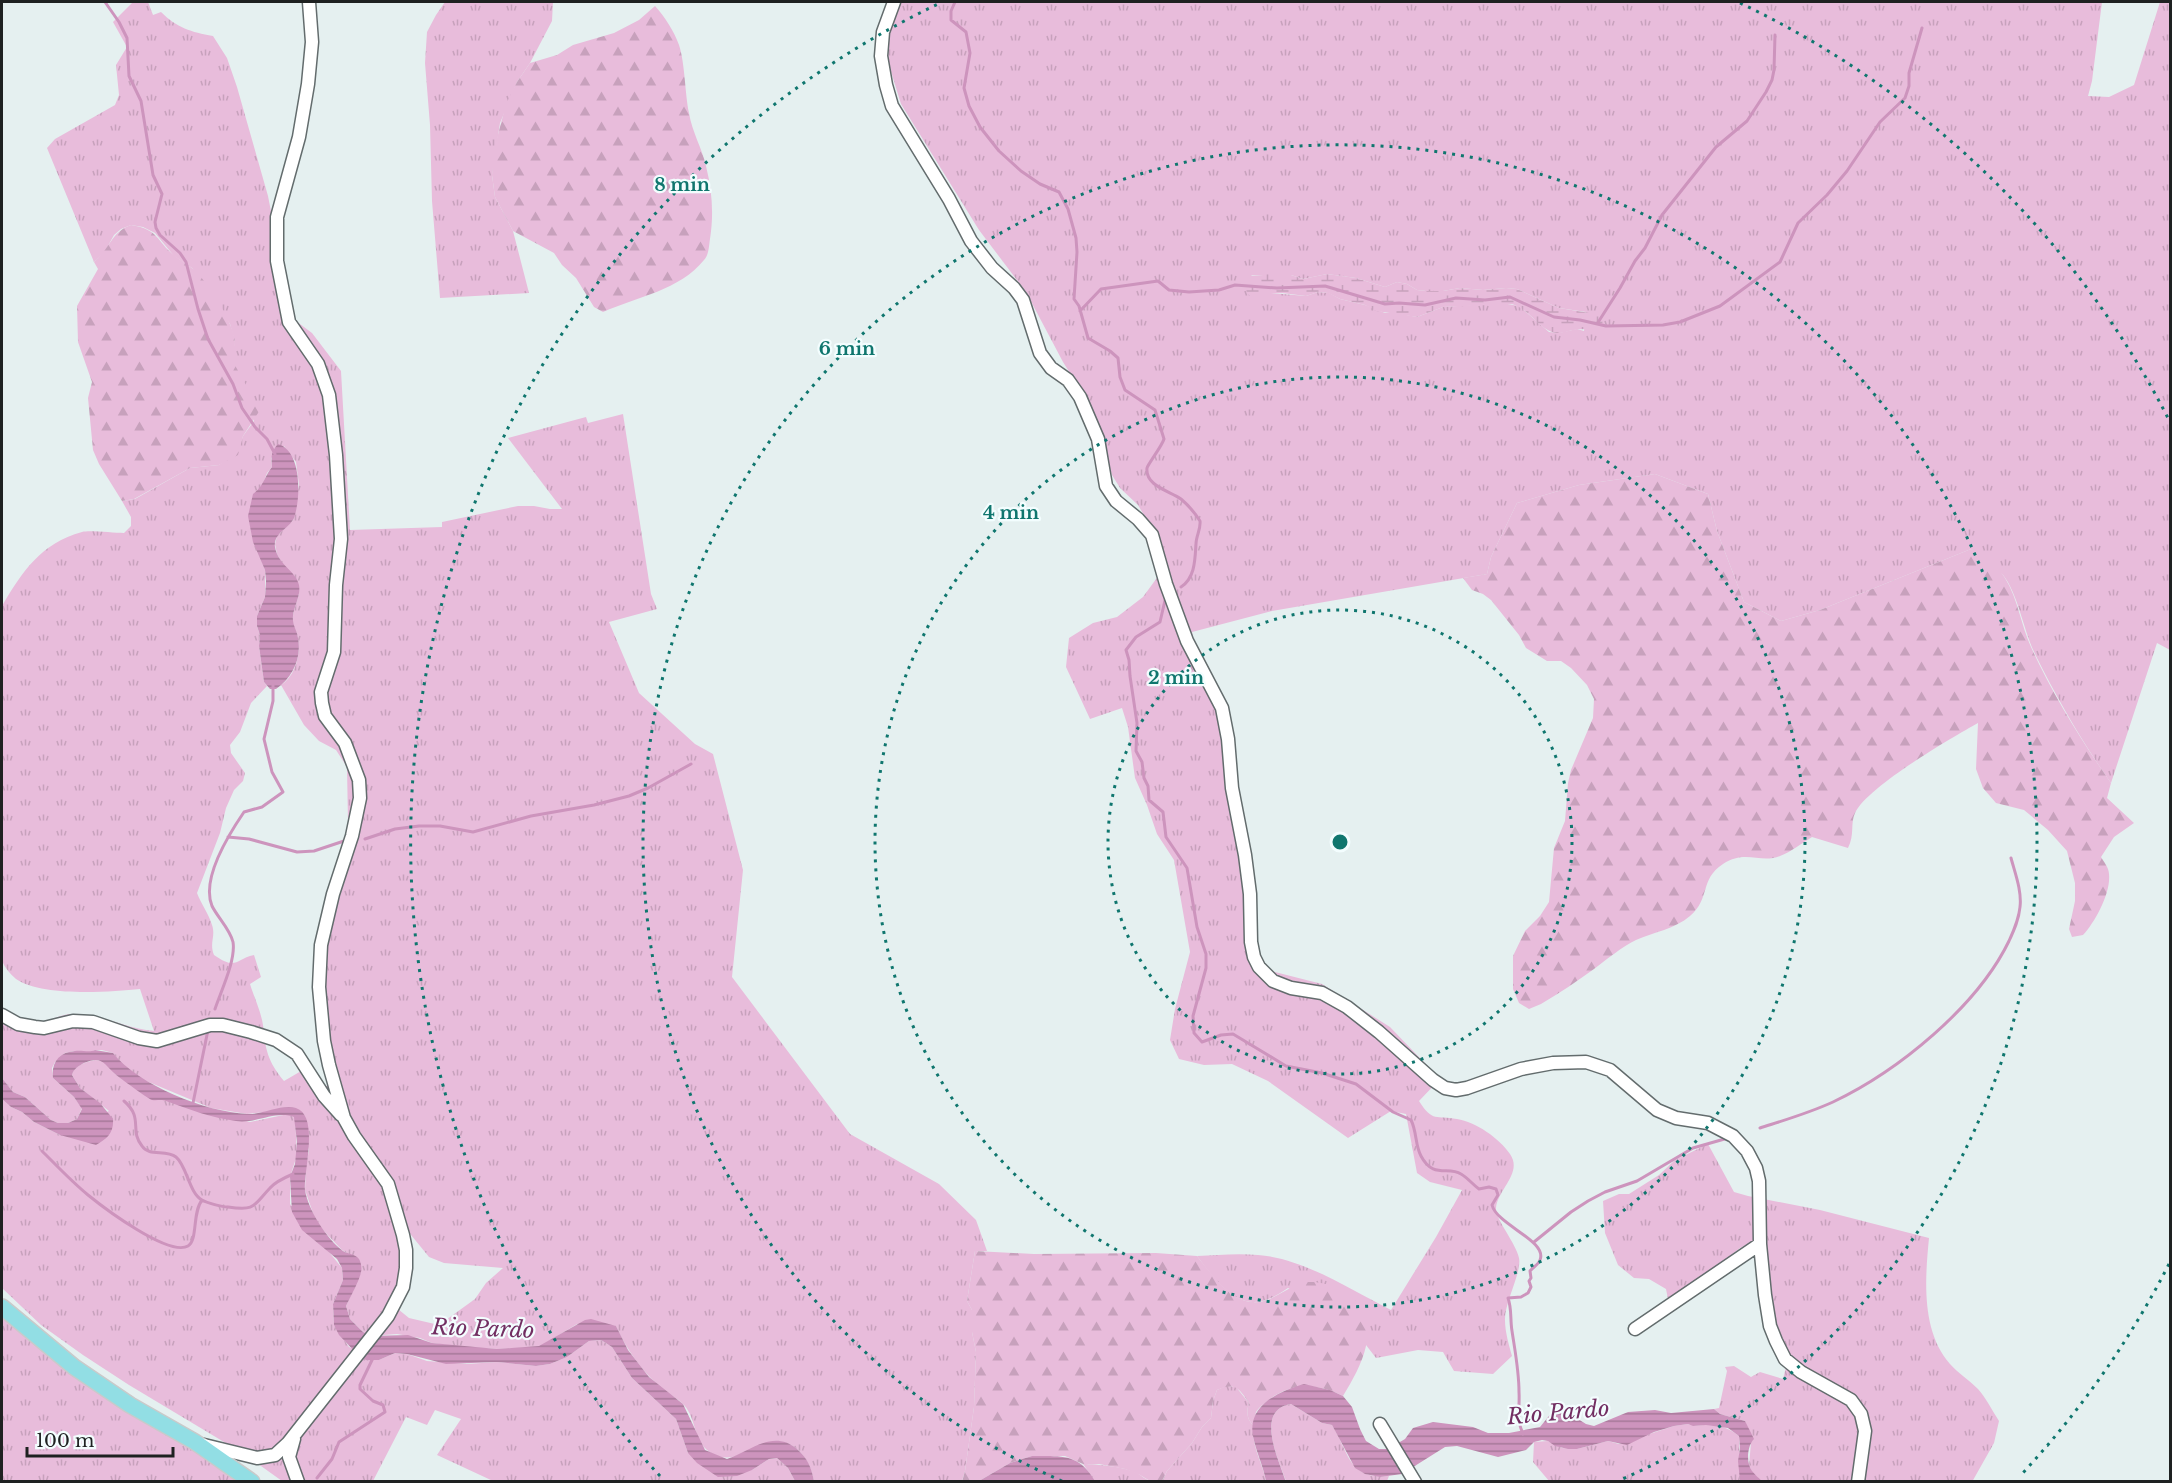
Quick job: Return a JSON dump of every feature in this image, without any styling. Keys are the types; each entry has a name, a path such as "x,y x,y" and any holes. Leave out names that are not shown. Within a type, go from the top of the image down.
{"main road":[{"path":"2,1307 74,1367 130,1405 195,1442 237,1477 252,1482"}],"street":[{"path":"309,2 312,42 308,84 299,137 279,208 277,235 279,271 289,322 318,364 329,395 337,467 341,539 336,585 334,652 321,692 325,716 345,743 359,780 360,798 355,825 333,894 321,945 319,987 324,1041 344,1118"},
{"path":"894,2 883,32 881,56 892,106 949,199 971,241 992,268 1014,288 1023,300 1040,353 1052,368 1068,380 1080,398 1098,439 1106,486 1116,501 1138,519 1152,535 1166,584 1187,641 1222,708 1228,739 1232,788 1250,894 1251,942 1259,967 1273,981 1291,988 1322,993 1347,1007 1445,1088 1456,1090 1467,1088 1521,1069 1553,1063 1586,1062 1610,1070 1657,1110 1676,1118 1708,1123 1733,1136 1748,1151 1756,1168 1760,1190 1760,1244 1770,1326 1785,1359 1802,1372 1851,1400 1861,1414 1865,1431 1858,1482"},
{"path":"2,1015 18,1024 44,1028 73,1020 93,1022 139,1038 157,1041 210,1024 223,1025 276,1040 297,1054 324,1096 344,1118 388,1184 403,1235 406,1268 403,1287 388,1316 288,1443 274,1455 247,1456 195,1442"},
{"path":"1635,1329 1760,1244"},
{"path":"1380,1424 1412,1477"},
{"path":"296,1432 289,1457 298,1482"}],"green space":[{"path":"133,2 148,2 153,15 161,12 185,28 213,36 227,58 268,196 292,318 312,333 341,371 350,530 442,527 442,522 518,506 562,509 508,438 586,417 588,423 623,414 651,594 657,609 609,622 639,693 695,744 713,754 743,870 732,977 850,1134 939,1184 976,1220 987,1251 975,1251 967,1301 972,1310 972,1332 976,1352 974,1407 962,1481 814,1481 809,1464 798,1450 787,1443 766,1444 735,1456 724,1457 713,1454 698,1438 684,1405 667,1393 643,1370 616,1326 577,1324 539,1347 497,1349 432,1343 420,1338 397,1334 370,1336 350,1319 346,1306 361,1272 349,1254 342,1250 321,1228 305,1190 309,1150 296,1108 247,1114 211,1108 139,1078 113,1053 102,1050 95,1050 91,1053 73,1051 65,1053 55,1062 52,1068 53,1078 74,1097 82,1108 77,1119 68,1123 58,1123 51,1120 25,1097 13,1092 2,1078 2,1008 16,1017 34,1022 69,1014 83,1014 154,1031 140,989 76,992 42,989 16,979 2,961 2,606 25,571 44,551 55,543 82,532 124,533 131,526 131,517 122,501 135,499 190,468 219,465 238,450 243,436 254,421 238,372 231,360 235,342 230,324 192,268 174,256 155,233 143,227 131,225 114,235 104,253 94,262 47,148 55,139 115,105 119,95 116,65 127,47 113,22","holes":["284,446 296,462 299,485 293,520 277,536 275,544 277,554 299,594 293,618 299,645 298,658 293,671 281,685 304,725 319,741 336,750 347,767 348,823 344,855 325,937 323,984 331,1052 337,1068 336,1078 330,1085 322,1087 308,1067 284,1081 274,1068 266,1048 262,1020 250,984 261,977 254,955 232,963 214,955 212,925 197,893 220,833 226,808 234,790 243,781 245,773 231,753 230,745 240,732 251,703 267,686 264,682 259,646 260,635 257,626 257,616 265,597 265,570 261,559 261,489 272,467 271,458","407,1230 429,1257 444,1263 503,1268 486,1283 475,1299 439,1325 409,1318 393,1305 399,1286"]},
{"path":"445,2 553,2 552,21 530,63 517,82 500,123 492,175 495,197 513,231 529,293 440,298 432,201 430,125 425,63 427,32"},
{"path":"889,2 2102,2 2088,96 2109,97 2134,85 2160,2 2170,2 2170,650 2157,643 2111,783 2080,736 2044,672 2008,583 1996,568 1971,549 1820,610 1781,621 1744,602 1717,531 1708,494 1655,474 1579,485 1517,503 1491,557 1487,574 1272,611 1192,632 1217,690 1253,950 1271,971 1322,984 1390,1027 1440,1079 1419,1101 1428,1113 1435,1117 1464,1121 1479,1127 1500,1142 1513,1161 1512,1174 1496,1208 1519,1258 1518,1271 1505,1313 1507,1338 1512,1356 1493,1374 1454,1371 1443,1352 1418,1350 1376,1358 1366,1345 1366,1327 1288,1288 1263,1301 1245,1301 1221,1285 1197,1256 1250,1254 1275,1257 1309,1268 1391,1310 1462,1190 1430,1182 1417,1173 1406,1114 1391,1111 1348,1138 1268,1081 1232,1064 1204,1065 1179,1059 1170,1040 1175,1009 1190,952 1174,860 1157,834 1135,778 1128,727 1122,708 1090,719 1066,667 1069,638 1093,623 1117,617 1143,597 1159,575 1151,527 1138,505 1120,488 1112,475 1090,405 1063,362 1026,292 979,230 901,104 885,52","holes":["1327,274 1356,278 1385,287 1397,282 1407,284 1417,290 1427,291 1460,288 1517,289 1559,308 1586,312 1584,331 1577,329 1559,333 1549,332 1519,306 1502,303 1443,307 1417,317 1385,313 1340,299 1329,293 1318,292 1306,296 1271,293 1251,275 1291,275 1303,279"]},
{"path":"655,6 669,24 679,45 690,120 708,175 712,211 708,250 704,260 683,279 657,292 603,312 594,307 576,278 562,265 554,253 513,231 495,197 492,175 494,150 506,104 530,63 557,55 573,45 614,33 639,20"},
{"path":"131,225 147,230 156,236 177,258 200,276 213,293 234,334 232,360 260,410 243,436 238,455 219,465 190,468 134,499 122,501 93,450 88,398 92,382 78,342 77,306 98,269 94,262 119,232"},
{"path":"1278,274 1303,279 1327,274 1356,278 1385,287 1397,282 1407,284 1417,290 1427,291 1460,288 1517,289 1559,308 1596,314 1603,319 1602,325 1594,328 1560,333 1547,330 1525,311 1512,304 1443,307 1417,317 1376,311 1328,293 1318,292 1306,296 1271,293 1261,297 1250,296 1244,289 1246,276"},
{"path":"1655,474 1708,494 1717,531 1744,602 1781,621 1820,610 1971,549 1981,553 1994,564 2009,586 2028,639 2058,700 2111,783 2107,798 2134,823 2114,837 2101,857 2109,872 2109,882 2097,915 2083,935 2072,937 2069,929 2075,901 2075,883 2067,851 2048,830 2024,810 1996,803 1983,788 1976,769 1978,723 1911,764 1875,790 1855,813 1848,848 1812,837 1792,850 1773,858 1746,857 1731,860 1723,864 1711,876 1701,903 1690,916 1671,927 1631,943 1541,1004 1529,1009 1519,1003 1513,989 1513,956 1525,931 1540,916 1549,902 1554,848 1565,821 1568,783 1571,770 1593,718 1594,699 1587,685 1571,668 1561,661 1547,661 1526,648 1519,635 1491,600 1472,590 1463,578 1487,574 1491,557 1517,503 1579,485"},
{"path":"95,1060 105,1061 115,1074 153,1100 163,1099 250,1122 288,1114 295,1117 297,1155 290,1177 290,1204 342,1268 343,1280 333,1304 334,1325 349,1347 379,1360 395,1353 407,1354 427,1361 467,1364 497,1362 536,1366 550,1364 567,1357 589,1341 601,1340 612,1347 632,1378 676,1419 688,1453 752,1470 769,1459 777,1458 788,1468 795,1481 493,1481 437,1455 461,1419 435,1410 427,1425 406,1417 373,1481 282,1481 244,1454 83,1355 41,1325 2,1288 2,1099 34,1122 60,1135 109,1111 80,1088 72,1075 78,1066"},
{"path":"1708,1144 1734,1192 1820,1210 1929,1238 1926,1287 1934,1336 1950,1364 1978,1389 1999,1421 1994,1443 1972,1482 1762,1481 1753,1474 1749,1466 1751,1442 1745,1421 1720,1414 1714,1409 1719,1408 1727,1371 1725,1367 1734,1366 1751,1377 1760,1372 1783,1379 1786,1367 1779,1347 1757,1243 1750,1243 1740,1248 1669,1304 1666,1289 1649,1279 1634,1278 1618,1265 1605,1233 1603,1201 1619,1194 1629,1194 1659,1175 1675,1160"},
{"path":"975,1251 1034,1254 1156,1253 1197,1256 1228,1291 1236,1297 1252,1302 1267,1300 1294,1286 1308,1282 1322,1283 1350,1295 1360,1306 1366,1325 1366,1346 1359,1366 1343,1396 1317,1387 1291,1388 1274,1396 1256,1412 1254,1426 1248,1416 1249,1403 1239,1390 1228,1387 1217,1390 1211,1418 1167,1471 1162,1481 1150,1481 1125,1469 1099,1464 1083,1464 1065,1456 1032,1456 1010,1463 979,1481 962,1482 974,1407 976,1352 972,1332 972,1310 967,1301"},
{"path":"2,1311 255,1481 2,1481"},
{"path":"1226,1386 1236,1387 1249,1403 1248,1416 1254,1426 1255,1446 1266,1481 1162,1482 1167,1471 1211,1418 1217,1390"},
{"path":"1291,1404 1322,1423 1332,1425 1357,1469 1365,1474 1389,1476 1387,1481 1286,1481 1275,1449 1271,1425 1280,1408"},
{"path":"1688,1424 1720,1426 1739,1436 1740,1482 1549,1481 1533,1462 1534,1442 1548,1441 1562,1448 1577,1449 1608,1441 1619,1444 1674,1426"},
{"path":"1083,1464 1125,1469 1150,1481 1095,1481"}],"water":[{"path":"278,444 286,448 292,456 298,476 298,499 294,518 276,538 275,547 280,559 299,585 293,619 299,646 297,660 291,674 282,685 276,689 270,689 264,682 259,646 260,635 257,626 257,616 265,597 265,570 253,542 248,516 253,494 272,467 272,455"},
{"path":"95,1050 113,1053 124,1065 156,1086 212,1108 247,1114 290,1107 303,1113 309,1133 305,1182 307,1198 319,1224 331,1239 343,1251 360,1260 360,1275 346,1306 350,1319 363,1332 370,1336 408,1335 432,1343 497,1349 539,1346 585,1320 591,1319 616,1326 628,1350 649,1377 683,1404 705,1450 727,1459 771,1441 788,1443 797,1449 806,1460 814,1481 795,1481 788,1468 777,1458 769,1459 737,1476 718,1477 697,1463 688,1453 676,1419 632,1378 612,1347 601,1340 589,1341 567,1357 550,1364 536,1366 497,1362 446,1364 395,1353 379,1360 366,1360 339,1335 334,1325 333,1304 343,1280 342,1268 337,1259 302,1230 292,1212 290,1177 295,1164 297,1142 294,1117 280,1115 251,1121 227,1120 164,1100 152,1100 99,1060 84,1063 72,1075 80,1088 100,1103 113,1119 109,1135 96,1145 60,1135 34,1122 2,1099 2,1078 13,1092 25,1097 51,1120 68,1123 77,1119 82,1109 74,1097 53,1078 53,1068 60,1056 69,1052"},
{"name":"Rio Pardo","path":"1304,1384 1330,1390 1343,1396 1352,1407 1366,1441 1379,1449 1388,1449 1405,1439 1413,1428 1433,1422 1473,1427 1488,1433 1509,1433 1540,1427 1553,1411 1565,1411 1586,1424 1594,1426 1628,1412 1655,1410 1671,1413 1714,1409 1720,1414 1745,1421 1754,1439 1749,1450 1749,1464 1752,1471 1762,1481 1740,1481 1739,1436 1728,1428 1688,1424 1654,1432 1627,1445 1608,1441 1568,1449 1542,1440 1534,1442 1526,1450 1498,1457 1457,1446 1445,1447 1402,1474 1380,1477 1365,1474 1355,1468 1332,1425 1322,1423 1291,1404 1280,1408 1271,1426 1275,1449 1286,1482 1266,1481 1253,1436 1252,1425 1255,1416 1267,1401 1276,1395"},
{"path":"1032,1456 1060,1457 1076,1461 1089,1472 1095,1481 979,1481 1010,1463"}],"waterway":[{"path":"105,2 127,38 129,76 141,101 153,175 162,194 155,222 156,228 186,262 208,339 233,384 242,408 255,427 267,439 275,454"},
{"path":"955,2 951,11 951,20 966,32 970,53 964,88 969,106 980,127 999,151 1040,184 1059,192 1068,209 1076,238 1074,299 1079,306 1088,338 1118,358 1120,377 1125,390 1155,410 1164,439 1147,468 1150,479 1154,484 1181,499 1200,521 1193,568 1189,579 1181,587"},
{"path":"1080,311 1101,289 1158,281 1169,290 1189,292 1219,290 1235,285 1277,288 1325,286 1385,304 1425,305 1456,298 1485,300 1510,297 1554,317 1606,326 1663,325 1680,322 1720,306 1780,262 1798,223 1827,195 1847,171 1880,122 1905,98 1909,86 1909,73 1922,28"},
{"path":"1597,324 1645,248 1662,215 1716,147 1747,121 1766,92 1774,70 1775,35"},
{"name":"Rio Pardo","path":"1166,596 1160,622 1136,637 1126,650 1137,723 1136,751 1142,762 1149,800 1163,812 1166,837 1187,868 1197,927 1206,954 1206,968 1193,1016 1194,1033 1202,1042 1221,1035 1233,1034 1286,1066 1322,1073 1356,1084 1393,1112 1411,1120 1419,1152 1430,1167 1461,1174 1479,1189 1489,1187 1496,1189 1498,1195 1492,1205 1496,1212 1537,1246 1540,1253 1539,1261 1530,1271 1531,1287 1528,1293 1521,1297 1508,1298 1518,1376 1519,1418 1523,1434"},
{"path":"215,1009 230,966 233,942 212,906 210,883 213,870 224,844 244,812 262,807 283,792 272,772 264,739 273,701 273,685"},
{"path":"365,839 395,829 419,826 440,826 473,832 531,816 594,805 629,796 648,788 691,764"},
{"path":"228,837 249,839 297,852 314,851 347,840"},
{"path":"1760,1128 1815,1110 1858,1089 1909,1055 1956,1013 1995,966 2016,924 2020,895 2011,858"},
{"path":"193,1103 208,1030"},
{"path":"124,1101 133,1113 138,1140 142,1146 149,1151 167,1153 176,1157 194,1192 204,1201 225,1207 253,1206 270,1188 293,1174"},
{"path":"1534,1242 1588,1201 1605,1192 1637,1181 1693,1148 1728,1138"},
{"path":"42,1151 76,1185 96,1201 137,1230 167,1244 179,1247 188,1246 191,1243 197,1212 202,1200"},
{"path":"317,1478 332,1459 339,1442 385,1412 383,1405 373,1401 360,1389 373,1358"}]}
